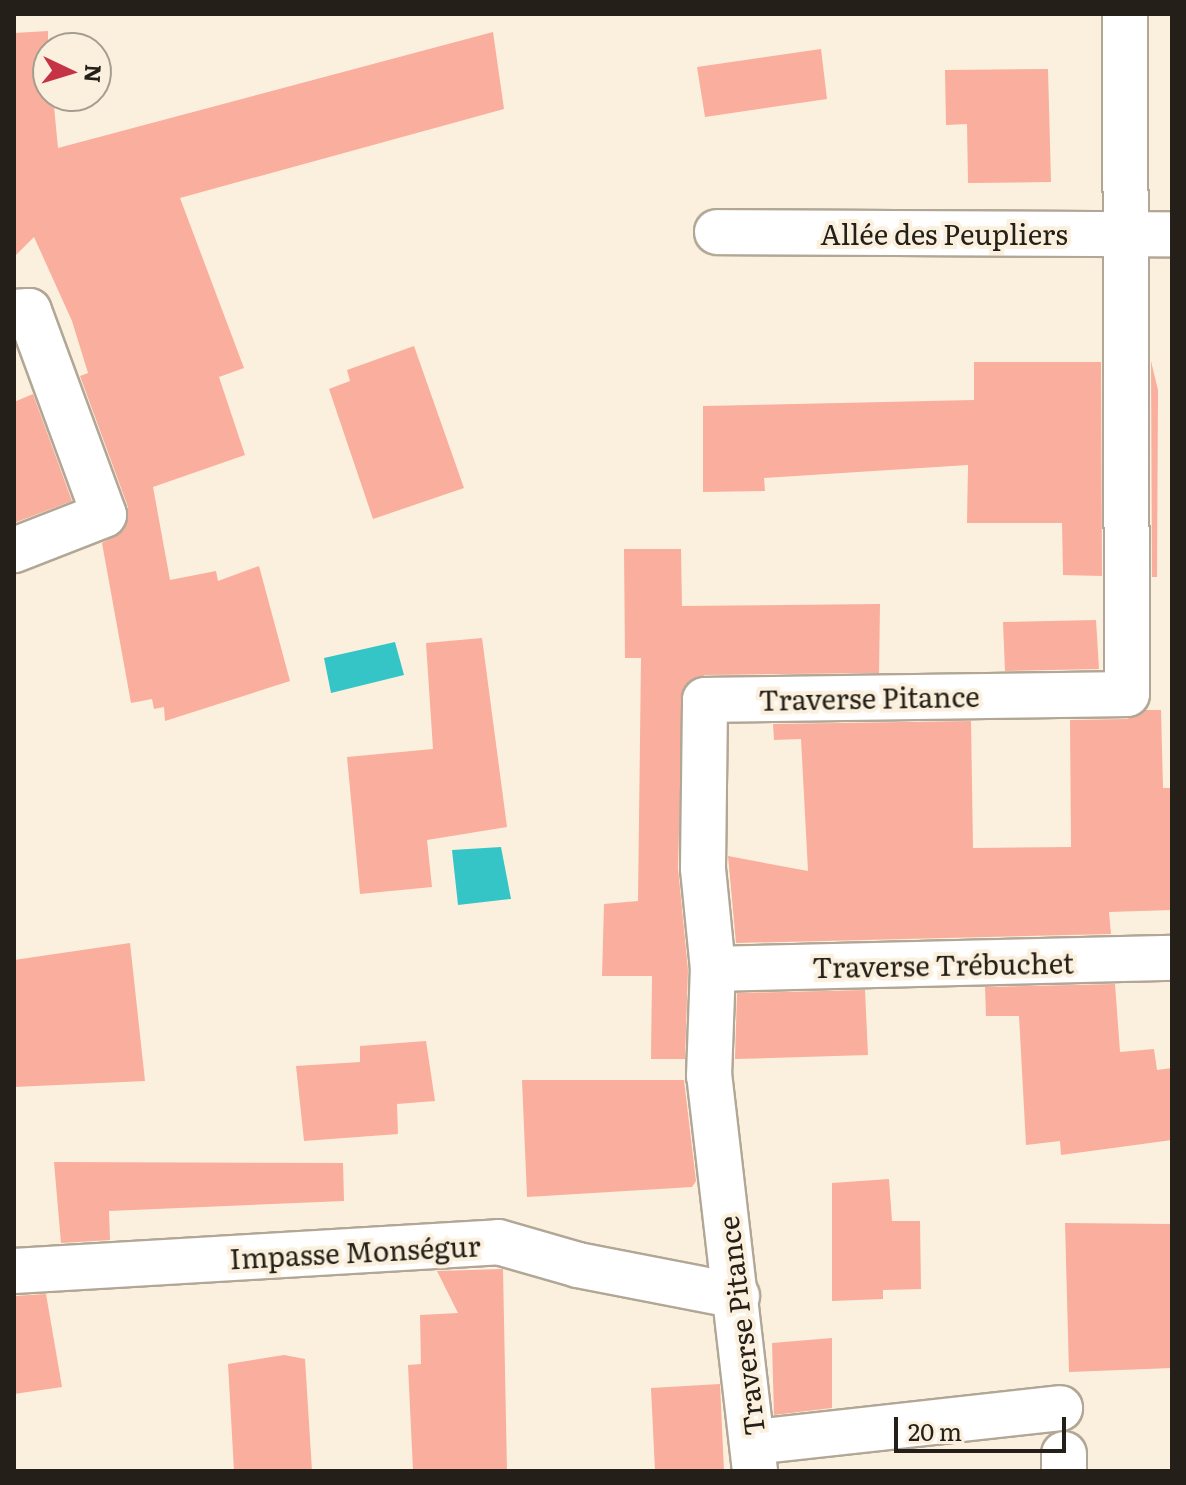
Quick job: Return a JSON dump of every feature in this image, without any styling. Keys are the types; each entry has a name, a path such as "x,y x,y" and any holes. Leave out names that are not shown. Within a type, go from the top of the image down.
{"street":[{"name":"Traverse Pitance","path":"754,1456 709,1076 713,969 703,868 705,700 1127,694 1125,14"},
{"name":"Allée des Peupliers","path":"717,232 1172,234"},
{"path":"14,312 29,311 104,515 14,550"},
{"name":"Traverse Trébuchet","path":"713,969 1172,958"},
{"name":"Impasse Monségur","path":"14,1271 498,1242 578,1265 737,1296"},
{"path":"754,1456 1060,1408"}],"water":[{"path":"395,642 404,675 331,693 324,658"},
{"path":"501,847 511,899 458,905 452,850"}],"building":[{"path":"48,31 32,32 32,112 55,112 58,148 493,32 504,109 180,198 244,368 219,377 245,455 153,487 170,580 216,571 218,581 259,566 290,681 165,721 164,707 154,709 152,699 131,703 102,543 124,530 128,507 80,376 88,373 72,321 34,237 14,257 14,33"},
{"path":"821,49 827,99 705,117 697,67"},
{"path":"1048,69 1051,182 968,183 967,124 946,125 945,70"},
{"path":"414,346 464,488 373,519 329,389 350,381 347,370"},
{"path":"1151,361 1158,390 1157,577 1152,577"},
{"path":"974,362 1101,362 1102,576 1063,575 1062,523 967,523 968,465 764,478 765,491 703,492 703,406 974,400"},
{"path":"33,394 72,501 14,523 14,402"},
{"path":"624,549 681,549 682,606 880,604 879,673 705,675 683,688 678,868 688,970 685,1059 651,1059 652,976 602,976 604,904 638,901 641,658 625,658"},
{"path":"1096,620 1099,669 1005,671 1003,622"},
{"path":"482,638 507,827 427,840 432,887 360,894 347,757 433,749 426,643"},
{"path":"1145,710 1161,710 1163,788 1170,788 1172,812 1172,910 1109,912 1111,934 736,943 728,856 808,871 801,739 774,740 773,724 971,721 973,848 1071,847 1070,720 1127,719"},
{"path":"130,943 145,1081 14,1087 14,960"},
{"path":"1115,984 1120,1052 1154,1049 1157,1070 1172,1068 1172,1140 1061,1155 1060,1141 1026,1145 1019,1016 986,1016 985,987"},
{"path":"865,990 868,1055 735,1059 737,993"},
{"path":"426,1041 435,1101 397,1104 398,1134 304,1141 296,1066 360,1062 360,1046"},
{"path":"522,1080 684,1080 696,1181 692,1187 527,1197"},
{"path":"54,1162 343,1163 344,1201 109,1211 110,1240 61,1243"},
{"path":"889,1179 892,1221 920,1221 921,1289 883,1290 883,1299 832,1301 832,1183"},
{"path":"1065,1223 1172,1224 1172,1368 1069,1372"},
{"path":"503,1269 507,1471 413,1471 408,1365 421,1364 420,1315 458,1313 437,1271"},
{"path":"46,1294 62,1387 14,1394 14,1296"},
{"path":"832,1338 832,1408 774,1415 772,1343"},
{"path":"284,1355 305,1359 312,1471 234,1471 228,1364"},
{"path":"720,1384 724,1471 655,1471 651,1388"}]}
